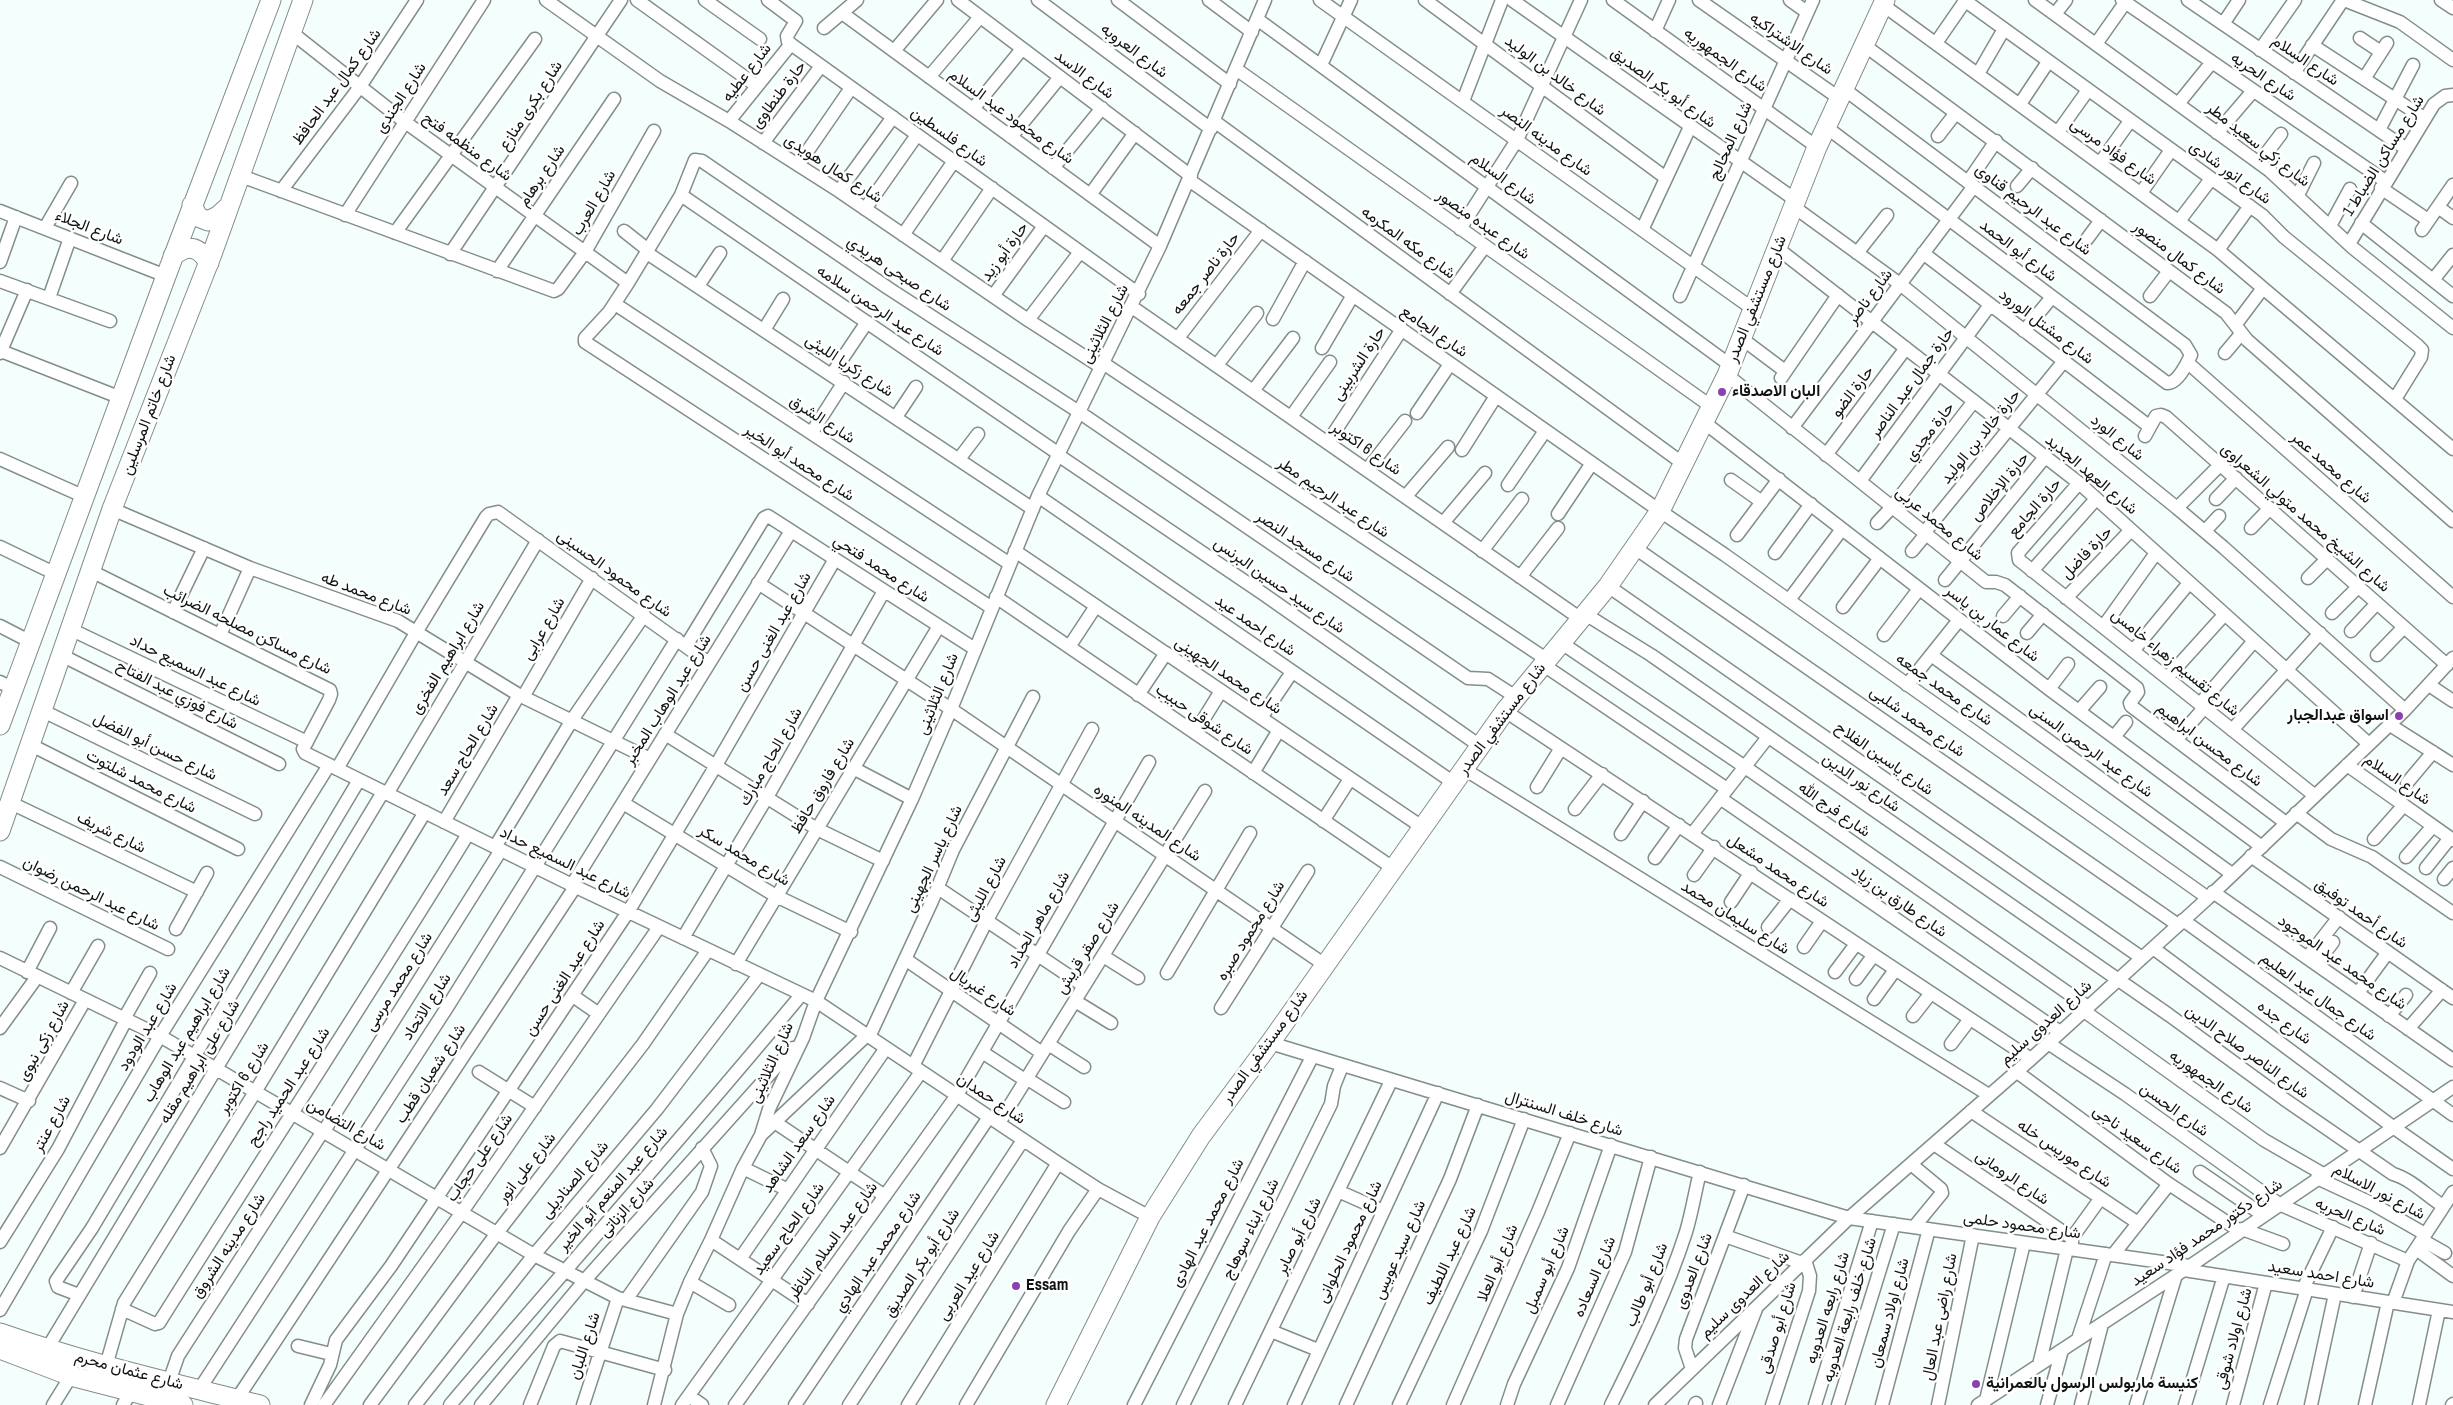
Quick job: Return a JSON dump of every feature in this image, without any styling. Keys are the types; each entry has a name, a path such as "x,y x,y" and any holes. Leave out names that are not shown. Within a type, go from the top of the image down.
{"main road":[{"name":"شارع خاتم المرسلين","path":"0,831 5,800 22,767 112,509 209,263 304,0"},
{"name":"شارع خاتم المرسلين","path":"0,725 7,686 31,642 192,205 270,1"},
{"name":"شارع مستشفي الصدر","path":"1056,1405 1150,1217 1201,1136 1270,1043 1510,704 1608,586 1660,512 1709,415 1729,370 1817,147 1884,2"},
{"path":"192,205 198,217 208,221 218,216 231,204"},
{"path":"173,256 180,250 191,247 200,251 209,263"},
{"name":"شارع عثمان محرم","path":"1,1346 46,1349 199,1390 234,1402 260,1405"},
{"name":"شارع عثمان محرم","path":"1,1346 127,1398 177,1404"}],"street":[{"name":"شارع كمال عبد الحافظ","path":"280,191 359,88 418,0"},
{"name":"شارع الجندى","path":"345,214 484,0"},
{"name":"شارع كمال هويدى","path":"546,0 660,81 839,191 1028,320 1102,365"},
{"name":"شارع بكرى منازع","path":"450,254 621,0"},
{"path":"637,0 757,86"},
{"path":"705,0 760,39"},
{"path":"768,0 796,21 786,38 791,44"},
{"path":"824,28 857,0"},
{"path":"894,51 937,0"},
{"name":"شارع الاسد","path":"958,0 1102,108 1190,178"},
{"name":"شارع العروبه","path":"1038,0 1213,125"},
{"path":"1118,0 1230,84"},
{"path":"1209,0 1252,32"},
{"name":"شارع الثلاثينى","path":"654,1405 665,1370 677,1314 690,1282 743,1168 761,1135 769,1109 803,1038 816,1002 851,932 912,799 1038,496 1139,294 1265,0"},
{"name":"شارع مدينه النصر","path":"1320,0 1753,308"},
{"path":"1321,66 1351,0"},
{"name":"شارع خالد بن الوليد","path":"1425,0 1666,178"},
{"path":"1463,100 1502,0"},
{"name":"شارع أبو بكر الصديق","path":"1512,0 1796,204"},
{"path":"1460,229 1517,140 1581,0"},
{"name":"شارع الجمهوريه","path":"1613,0 1817,147"},
{"path":"1656,30 1670,0"},
{"name":"شارع الاشتراكيه","path":"1699,0 1785,60 1842,94"},
{"path":"1790,0 1810,6"},
{"path":"1936,43 1965,0"},
{"name":"شارع انور شادى","path":"1965,0 2048,62 2250,206 2422,350 2421,358 2394,399"},
{"name":"شارع زكي سعيد مطر","path":"2035,0 2259,163 2298,195 2349,244 2453,328"},
{"path":"2055,14 2066,0"},
{"name":"شارع السلام","path":"2188,0 2405,148"},
{"path":"2223,24 2239,0"},
{"path":"2260,50 2295,0"},
{"path":"2294,73 2343,0 2400,22 2453,60"},
{"path":"2441,0 2453,8"},
{"path":"2096,44 2125,1"},
{"name":"شارع الحريه","path":"2125,1 2253,90 2383,185 2425,225 2438,207"},
{"name":"شارع فؤاد مرسى","path":"1884,2 1936,43 2218,250 2453,449"},
{"name":"شارع المحالج","path":"1680,296 1738,162 1810,6"},
{"name":"شارع محمود عبد السلام","path":"842,13 1160,246"},
{"path":"929,77 980,17"},
{"name":"شارع السلام","path":"1257,19 1488,188 1729,370"},
{"path":"1978,74 2004,29"},
{"name":"شارع منظمه فتح","path":"291,32 359,88 628,283"},
{"path":"2360,38 2384,48 2364,79"},
{"path":"395,233 535,39"},
{"name":"شارع عطيه","path":"729,122 791,44"},
{"name":"شارع فلسطين","path":"791,44 1139,294"},
{"name":"شارع كمال منصور","path":"1864,45 2226,313 2239,329 2453,521"},
{"path":"2312,45 2424,118"},
{"path":"973,109 1022,48"},
{"path":"2020,104 2048,62"},
{"path":"2178,104 2212,62"},
{"path":"2379,130 2413,65"},
{"name":"حارة طنطاوى","path":"763,143 821,66"},
{"name":"شارع عبده منصور","path":"1236,69 1485,246 1709,415"},
{"path":"1011,137 1060,77"},
{"path":"798,165 851,88"},
{"path":"2058,132 2088,90"},
{"path":"2217,133 2253,90"},
{"name":"شارع عبد الرحيم قناوى","path":"1842,94 1971,184 2184,345 2191,355 2188,363"},
{"name":"شارع مساكن الضباط 1","path":"2349,244 2424,118 2439,98 2453,95"},
{"name":"شارع برهام","path":"498,271 614,99"},
{"path":"1053,168 1102,108"},
{"path":"1938,136 1955,114"},
{"path":"839,191 893,117"},
{"path":"2100,163 2130,121"},
{"name":"شارع مكه المكرمه","path":"1213,125 1583,390 1684,465"},
{"path":"1642,230 1690,127"},
{"name":"شارع أبو الحمد","path":"1826,127 2167,383 2174,381 2188,363"},
{"name":"شارع العرب","path":"498,271 552,291 558,289 585,252 654,131"},
{"path":"865,209 917,134"},
{"path":"1090,195 1134,134"},
{"path":"2259,163 2281,134"},
{"name":"شارع ناصر","path":"1792,428 1948,219 1996,141"},
{"path":"2141,193 2171,150"},
{"name":"شارع صبحى هريدي","path":"682,195 692,163 695,160 702,161 888,288 1079,412"},
{"path":"903,234 954,162"},
{"path":"2298,195 2314,163"},
{"path":"2016,186 2032,168"},
{"path":"241,176 498,271"},
{"name":"شارع الجامع","path":"1190,178 1660,512"},
{"path":"2179,221 2210,179"},
{"path":"45,228 71,183"},
{"path":"2453,185 2438,207 2453,218"},
{"path":"942,261 992,188"},
{"path":"2330,226 2350,189"},
{"path":"615,304 682,195"},
{"name":"شارع عبد الرحمن سلامه","path":"682,195 1059,454"},
{"name":"شارع الورد","path":"1796,204 2037,393 2205,531 2405,710"},
{"path":"2218,250 2250,206"},
{"name":"شارع الجلاء","path":"0,211 166,276"},
{"path":"1857,253 1887,215"},
{"path":"0,262 16,217"},
{"path":"2087,239 2101,220"},
{"path":"2361,223 2453,296"},
{"name":"حارة أبو زيد","path":"993,296 1044,226"},
{"name":"حارة ناصر جمعه","path":"1178,338 1261,230"},
{"name":"شارع زكريا الليثى","path":"624,232 647,251 698,286 1033,509"},
{"path":"49,298 70,238"},
{"path":"1450,294 1485,246"},
{"name":"شارع العهد الجديد","path":"1777,248 2079,483 2369,744"},
{"path":"1028,320 1080,252"},
{"path":"698,286 720,253"},
{"name":"شارع مشتل الورود","path":"1923,253 2064,361 2147,431"},
{"path":"2433,280 2453,255"},
{"path":"1273,320 1305,261"},
{"path":"2150,296 2169,271"},
{"path":"0,281 110,321"},
{"path":"2225,353 2263,288"},
{"path":"27,290 0,352 111,394"},
{"path":"1322,348 1353,295"},
{"path":"1741,338 1783,374 1838,295"},
{"path":"2024,331 2052,297"},
{"path":"764,330 783,299"},
{"name":"شارع محمد أبو الخير","path":"615,304 585,338 588,345 994,603"},
{"name":"شارع الشرق","path":"615,304 1010,564"},
{"name":"حارة جمال عبد الناصر","path":"1860,482 1990,305"},
{"name":"شارع 6 اكتوبر","path":"1132,306 1482,551 1583,617"},
{"path":"1217,365 1257,313"},
{"path":"832,374 866,322"},
{"name":"حارة الشربينى","path":"1328,442 1402,329"},
{"path":"1254,391 1293,338"},
{"name":"حارة الضو","path":"1826,455 1906,348"},
{"name":"حارة خالد بن الوليد","path":"1912,551 2008,428 2064,361"},
{"path":"1291,417 1330,362"},
{"name":"شارع محمد عمر","path":"2188,363 2453,598"},
{"path":"1417,413 1450,364"},
{"name":"شارع عبد الرحيم مطر","path":"1102,365 1544,662"},
{"name":"شارع محمد عربى","path":"1729,370 1792,428 1986,582 2001,582 2136,687"},
{"path":"812,432 844,382"},
{"path":"896,417 916,387"},
{"path":"1462,450 1496,396"},
{"name":"حارة مجدي","path":"1892,507 1974,401"},
{"name":"شارع مسجد النصر","path":"1079,412 1468,678 1488,679 1510,704"},
{"name":"شارع عمار بن ياسر","path":"1709,415 1779,479 1919,589 2049,689 2262,847"},
{"name":"شارع الشيخ محمد متولي الشعراوى","path":"2147,431 2156,416 2163,415 2404,627 2450,662"},
{"path":"1367,470 1404,421"},
{"path":"1508,485 1545,430"},
{"path":"959,460 978,434"},
{"path":"1406,496 1448,447"},
{"name":"شارع سيد حسين البرنس","path":"1059,454 1480,746"},
{"name":"حارة الإخلاص","path":"1945,580 2045,456"},
{"path":"0,459 84,497"},
{"path":"1558,514 1592,464"},
{"path":"2177,508 2220,465"},
{"path":"1443,523 1485,473"},
{"path":"2216,499 2236,478"},
{"path":"1737,535 1779,479"},
{"path":"1731,480 1762,502"},
{"name":"حارة الجامع","path":"2017,556 2079,483"},
{"name":"شارع احمد عيد","path":"1038,496 1292,672 1459,776"},
{"path":"2032,571 2096,498"},
{"path":"1482,551 1522,499"},
{"path":"1774,552 1811,504"},
{"path":"1876,523 1892,507"},
{"path":"2251,528 2270,508"},
{"name":"شارع محمد طه","path":"112,509 250,568 398,621 521,696 650,758"},
{"name":"شارع محمود الحسينى","path":"498,512 709,663"},
{"name":"شارع عبد الودود","path":"0,1310 160,1036 333,767 486,517 489,514 498,512"},
{"name":"شارع محمد جمعه","path":"1660,512 1789,600 2210,895"},
{"path":"2205,531 2219,516"},
{"name":"شارع محمد فتحي","path":"770,517 975,649"},
{"name":"شارع الاتحاد","path":"199,1390 354,1148 448,1006 534,866 615,741 764,518 770,517"},
{"path":"1520,577 1558,528"},
{"path":"1789,600 1842,528"},
{"name":"حارة فاضل","path":"2066,598 2131,530"},
{"name":"شارع عبد الوهاب المخبر","path":"573,886 791,531"},
{"name":"شارع ابراهيم الفخرى","path":"385,793 538,540"},
{"path":"0,547 56,574"},
{"path":"173,612 204,548"},
{"name":"شارع محمد شلبى","path":"1636,548 2180,922"},
{"name":"شارع محمد الجهينى","path":"1015,551 1422,827"},
{"path":"2103,627 2156,553"},
{"name":"شارع تقسيم زهراء خامس","path":"2017,556 2032,571 2314,795"},
{"path":"1843,607 1880,558"},
{"name":"شارع عبد الغنى حسن","path":"311,1405 330,1365 331,1354 343,1328 392,1266 437,1196 574,996 628,912 716,767 835,559"},
{"path":"2308,578 2327,559"},
{"path":"220,635 250,568"},
{"name":"شارع مساكن مصلحه الضرائب","path":"91,571 330,690 329,700 305,746"},
{"name":"شارع عرابى","path":"521,696 592,578"},
{"name":"شارع المدينه المنوره","path":"758,583 951,708 1325,964"},
{"path":"2133,651 2189,583"},
{"name":"شارع ياسين الفلاح","path":"1608,586 2142,958"},
{"path":"2332,613 2358,587"},
{"path":"1884,635 1919,589"},
{"name":"شارع الحاج مبارك","path":"683,938 766,799 884,591"},
{"path":"2003,616 2020,596"},
{"name":"شارع شوقى حبيب","path":"994,603 1069,647 1393,868"},
{"path":"2351,631 2377,603"},
{"path":"1069,647 1096,606"},
{"path":"2027,633 2043,614"},
{"name":"شارع محمد مرسى","path":"324,1131 498,849 572,720 644,615"},
{"path":"2167,678 2224,615"},
{"name":"شارع نور الدين","path":"1583,617 1651,655 2117,980"},
{"path":"1907,684 1960,620"},
{"path":"0,626 31,642"},
{"name":"شارع فاروق حافظ","path":"736,964 939,626"},
{"path":"2377,655 2404,627"},
{"name":"شارع عبد السميع حداد","path":"70,629 305,746 305,752 333,767 573,886 816,1002"},
{"path":"2232,730 2285,669 2320,633"},
{"path":"2176,740 2254,641"},
{"name":"شارع فرج الله","path":"1560,642 1745,767 2086,1009"},
{"path":"1138,695 1166,653"},
{"name":"شارع فوزي عبد الفتاح","path":"61,655 279,764"},
{"name":"شارع عبد الرحمن السنى","path":"1931,655 2232,874"},
{"name":"شارع طارق بن زياد","path":"1544,662 1724,793 2060,1032"},
{"name":"شارع العدوى سليم","path":"1655,1405 1849,1218 2017,1072 2262,847 2314,795 2390,725 2450,662"},
{"path":"2049,689 2068,664"},
{"path":"1262,718 1292,672"},
{"path":"2429,685 2453,701"},
{"path":"2079,711 2100,687"},
{"name":"شارع محسن ابراهيم","path":"2136,687 2139,691 2130,702 2130,705 2286,823"},
{"path":"1195,733 1221,691"},
{"name":"شارع الحاج سعد","path":"444,822 521,696"},
{"name":"شارع ياسر الجهينى","path":"761,1135 868,1036 906,959 954,850 1006,746 1033,697"},
{"name":"شارع محمد مشعل","path":"1510,704 1560,748 1693,833 1873,956 2031,1059"},
{"name":"شارع حسن أبو الفضل","path":"42,710 255,814"},
{"path":"2114,737 2126,722"},
{"path":"2390,725 2453,764"},
{"name":"شارع الليثى","path":"917,1069 987,920 1060,784 1092,729"},
{"path":"1253,773 1279,730"},
{"path":"665,734 766,799 817,829 883,861"},
{"path":"1693,833 1768,737"},
{"name":"شارع محمد شلتوت","path":"30,744 238,849"},
{"path":"1537,787 1560,748"},
{"path":"2408,782 2433,752"},
{"name":"شارع ماهر الحداد","path":"956,1096 1149,762"},
{"name":"شارع السلام","path":"2348,765 2452,839"},
{"path":"853,768 912,799"},
{"path":"1575,809 1602,774"},
{"name":"شارع سليمان محمد","path":"1459,776 1989,1095"},
{"path":"1323,821 1350,779"},
{"name":"شارع ابراهيم عبد الوهاب","path":"80,1294 58,1287 56,1281 92,1228 360,780"},
{"name":"شارع صقر قريش","path":"994,1120 1026,1079 1206,790"},
{"name":"شارع على ابراهيم مقله","path":"46,1349 215,1068 385,793"},
{"name":"شارع شريف","path":"5,800 197,892"},
{"path":"1621,834 1643,801"},
{"name":"شارع محمد سكر","path":"623,803 776,896 851,932"},
{"path":"2374,839 2404,805"},
{"name":"شارع 6 اكتوبر","path":"106,1366 124,1302 255,1092 425,812"},
{"path":"2296,813 2331,839 2372,857 2453,913"},
{"path":"1655,858 1679,825"},
{"path":"2406,857 2433,826"},
{"path":"1167,973 1250,833"},
{"name":"شارع عبد الحميد راجح","path":"122,1309 155,1324 159,1323 291,1112 382,974 468,834"},
{"path":"2426,868 2452,839"},
{"path":"1694,875 1714,847"},
{"name":"شارع أحمد توفيق","path":"2251,856 2453,998"},
{"name":"شارع عبد الرحمن رضوان","path":"0,867 168,949"},
{"path":"2444,879 2453,868"},
{"name":"شارع محمود صبره","path":"1221,1008 1308,871"},
{"path":"176,929 207,872"},
{"path":"1731,902 1751,872"},
{"name":"شارع شعبان قطب","path":"234,1402 389,1169 573,886"},
{"path":"938,888 1084,986"},
{"name":"شارع محمد عبد الموجود","path":"2210,895 2312,961 2453,1060"},
{"path":"1768,927 1790,899"},
{"path":"2312,961 2339,917"},
{"path":"1804,947 1822,921"},
{"name":"شارع جمال عبد العليم","path":"2180,922 2453,1115"},
{"name":"شارع على حجاب","path":"324,1405 462,1212 659,927"},
{"path":"0,1028 32,974 50,928"},
{"path":"2312,961 2333,942"},
{"path":"1835,972 1856,944"},
{"path":"71,993 98,946"},
{"name":"شارع جده","path":"2153,948 2393,1127 2453,1169"},
{"name":"شارع على انور","path":"370,1405 497,1233 643,1044 708,950"},
{"path":"2358,993 2388,952"},
{"path":"1103,956 1138,978"},
{"path":"1856,979 1873,956"},
{"name":"شارع التضامن","path":"0,958 85,1000 126,1017 564,1270 622,1299 677,1314"},
{"name":"شارع غبريال","path":"906,959 999,1023 1045,1049 1084,1067"},
{"path":"1874,1000 1895,970"},
{"name":"شارع عنتر","path":"0,1242 58,1149 150,973"},
{"name":"شارع الصناديلى","path":"415,1405 534,1254 657,1109 759,975"},
{"name":"شارع الناصر صلاح الدين","path":"2117,980 2358,1150 2393,1174 2410,1181 2416,1189 2443,1206"},
{"path":"2408,1030 2442,990"},
{"path":"1913,1016 1931,993"},
{"name":"شارع عبد المنعم أبو الخير","path":"450,1405 564,1270 718,1095 801,995"},
{"path":"2389,1016 2406,995"},
{"path":"574,996 599,1014"},
{"name":"شارع زكى نبوى","path":"0,1148 29,1101 85,1000"},
{"path":"1074,1001 1111,1023"},
{"name":"شارع حمدان","path":"816,1002 1098,1189 1150,1217"},
{"name":"شارع الجمهوريه","path":"2086,1009 2264,1140 2320,1176"},
{"path":"1951,1044 1970,1019"},
{"name":"شارع الزناتى","path":"480,1405 585,1280 803,1038"},
{"name":"شارع خلف السنترال","path":"1270,1043 1849,1218"},
{"name":"شارع الحسن","path":"2048,1043 2125,1094 2279,1204"},
{"name":"شارع سعد الشاهد","path":"740,1259 886,1048"},
{"path":"982,1052 1064,1102"},
{"name":"شارع محمد عبد الهادى","path":"1134,1405 1312,1057"},
{"name":"شارع ابناء سوهاج","path":"1183,1405 1331,1104 1333,1089 1342,1066"},
{"name":"شارع الحاج سعيد","path":"685,1400 849,1172 917,1069"},
{"path":"479,1072 535,1107"},
{"name":"شارع سعيد ناجى","path":"2017,1072 2169,1184 2241,1230 2283,1244"},
{"name":"شارع أبو صابر","path":"1235,1405 1391,1081"},
{"name":"شارع دكتور محمد فؤاد سعيد","path":"1987,1403 2002,1389 2183,1270 2453,1087"},
{"path":"0,1088 29,1101"},
{"name":"شارع محمود الحلوانى","path":"1294,1405 1438,1093"},
{"name":"شارع عبد السلام الناظر","path":"736,1405 956,1096"},
{"path":"749,1097 769,1109"},
{"name":"شارع سيد عويس","path":"1346,1405 1450,1179 1478,1105"},
{"name":"شارع موريس خله","path":"1971,1111 2138,1223"},
{"name":"شارع عبد اللطيف","path":"1399,1405 1481,1231 1524,1119"},
{"name":"شارع محمد عبد الهادي","path":"795,1405 994,1120"},
{"path":"776,1123 885,1196"},
{"name":"شارع مدينه الشروق","path":"169,1382 184,1345 324,1131"},
{"name":"شارع أبو العلا","path":"1453,1405 1534,1221 1570,1133"},
{"name":"شارع أبو بكر الصديق","path":"849,1405 1023,1140"},
{"name":"شارع الرومانى","path":"1934,1144 2071,1245"},
{"name":"شارع أبو سمبل","path":"1507,1405 1514,1384 1568,1268 1612,1145"},
{"name":"شارع اللبان","path":"583,1405 600,1353 622,1299 702,1192 711,1166 702,1148"},
{"name":"شارع السعاده","path":"1557,1405 1625,1252 1651,1157"},
{"name":"شارع عيد العربى","path":"908,1405 1058,1163"},
{"path":"1911,1164 1941,1189 1942,1193 1914,1227"},
{"path":"743,1168 788,1190"},
{"name":"شارع أبو طالب","path":"1611,1405 1638,1351 1686,1232 1700,1172"},
{"path":"2200,1172 2263,1215"},
{"name":"شارع نور الاسلام","path":"2320,1176 2371,1203 2421,1241"},
{"path":"2078,1339 2109,1255 2169,1184"},
{"name":"شارع العدوى","path":"1692,1368 1685,1342 1744,1186"},
{"path":"966,1405 1069,1231 1098,1189"},
{"path":"1338,1191 1383,1211"},
{"path":"2365,1405 2391,1303 2408,1261 2453,1192"},
{"path":"2039,1365 2071,1245 2100,1198"},
{"name":"شارع الحريه","path":"2279,1204 2371,1243 2408,1261"},
{"name":"شارع محمود حلمى","path":"1849,1218 2024,1243 2071,1245 2183,1270"},
{"name":"شارع رابعه العدويه","path":"1815,1405 1872,1221"},
{"name":"شارع خلف رابعة العدويه","path":"1838,1405 1894,1224"},
{"path":"2270,1405 2305,1289 2333,1227"},
{"name":"شارع اولاد سمعان","path":"1882,1405 1929,1229"},
{"name":"شارع راضى عبد العال","path":"1938,1405 1973,1235"},
{"path":"1725,1236 1804,1262"},
{"path":"711,1240 808,1304"},
{"path":"2421,1241 2446,1253"},
{"path":"2421,1241 2453,1276"},
{"path":"1987,1403 2024,1243"},
{"path":"2354,1297 2371,1243"},
{"name":"شارع أبو صدقى","path":"1772,1405 1809,1291 1810,1276 1804,1262"},
{"path":"2136,1405 2183,1270"},
{"name":"شارع احمد سعيد","path":"2183,1270 2391,1303 2449,1310"},
{"path":"2185,1405 2224,1276"},
{"path":"690,1282 729,1304"},
{"name":"شارع اولاد شوقى","path":"2233,1405 2266,1282"},
{"path":"2311,1405 2335,1294"},
{"path":"1719,1405 1757,1306"},
{"path":"2419,1405 2449,1310"},
{"path":"2084,1404 2102,1324"},
{"path":"1271,1331 1318,1350"},
{"path":"530,1405 554,1346 560,1341 665,1370"},
{"path":"298,1346 331,1354"},
{"path":"2047,1405 2062,1350"},
{"path":"53,1405 72,1376"},
{"path":"685,1400 702,1405"}],"place":[{"name":"البان الاصدقاء","path":"1722,392"},
{"name":"اسواق عبدالجبار","path":"2399,716"},
{"name":"Essam","path":"1016,1286"},
{"name":"كنيسة ماربولس الرسول بالعمرانية","path":"1976,1384"}]}
